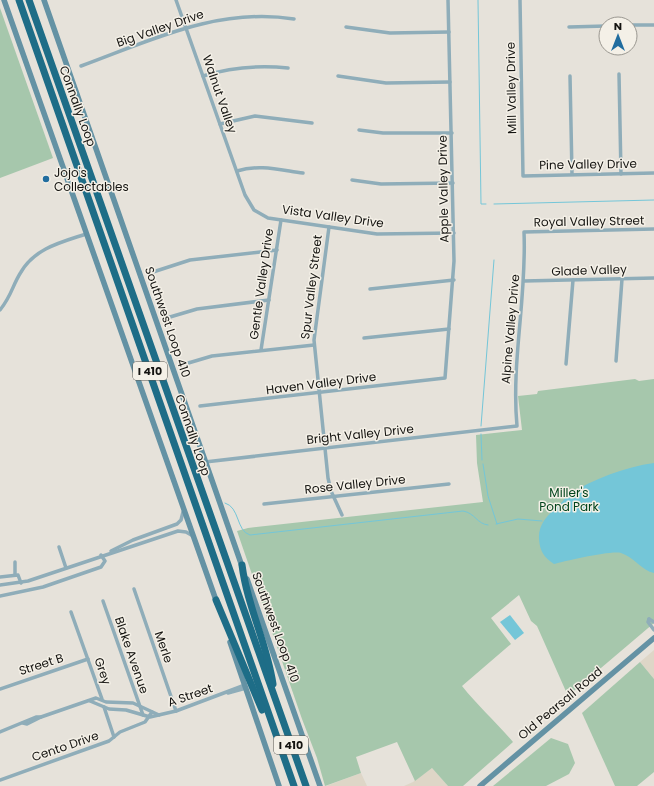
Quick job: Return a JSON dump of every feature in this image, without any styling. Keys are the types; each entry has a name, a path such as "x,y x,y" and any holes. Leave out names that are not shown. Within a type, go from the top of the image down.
{"highway":[{"name":"Connally Loop","path":"20,0 294,786"},
{"name":"Connally Loop","path":"29,0 306,786"},
{"path":"242,565 244,586 272,673 276,704"},
{"path":"216,600 270,728 278,742"}],"main road":[{"path":"4,0 216,600 279,786"},
{"name":"Southwest Loop 410","path":"44,0 320,786"},
{"name":"Old Pearsall Road","path":"480,786 654,638"}],"street":[{"name":"Walnut Valley","path":"176,0 245,194"},
{"name":"Apple Valley Drive","path":"445,378 454,280 448,0"},
{"name":"Mill Valley Drive","path":"520,0 523,176"},
{"name":"Big Valley Drive","path":"81,66 187,28 234,17 265,16 294,19"},
{"path":"638,26 654,25"},
{"path":"346,26 390,33 449,32"},
{"path":"569,27 598,26"},
{"path":"203,76 231,68 247,66 288,68"},
{"path":"619,74 621,174"},
{"path":"338,76 386,83 450,82"},
{"path":"570,76 572,174"},
{"path":"220,124 255,116 312,123"},
{"path":"359,130 383,133 452,132"},
{"path":"236,171 260,166 303,173"},
{"name":"Pine Valley Drive","path":"523,176 654,173"},
{"path":"352,180 382,184 453,183"},
{"name":"Vista Valley Drive","path":"245,194 249,204 257,212 268,218 377,234 454,232"},
{"name":"Gentle Valley Drive","path":"261,350 281,220"},
{"name":"Spur Valley Street","path":"329,227 314,345 318,393 330,485 342,515"},
{"name":"Royal Valley Street","path":"524,232 654,229"},
{"name":"Alpine Valley Drive","path":"518,426 515,394 524,281 524,232"},
{"path":"0,310 10,298 21,272 33,257 47,248 86,234"},
{"path":"153,272 190,260 277,250"},
{"path":"616,361 622,278"},
{"name":"Glade Valley","path":"524,281 654,278"},
{"path":"370,289 454,280"},
{"path":"566,364 573,280"},
{"path":"170,317 197,309 269,300"},
{"path":"364,338 449,329"},
{"path":"185,364 212,356 314,345"},
{"name":"Haven Valley Drive","path":"200,406 445,378"},
{"name":"Bright Valley Drive","path":"205,462 518,426"},
{"name":"Rose Valley Drive","path":"264,504 449,484"},
{"path":"101,555 133,540 180,522 184,511"},
{"path":"0,586 21,583 101,555 178,531 186,532 193,536"},
{"path":"151,533 153,540"},
{"path":"59,547 66,568"},
{"path":"1,596 43,587 101,567 105,562 101,555"},
{"path":"15,562 15,575"},
{"path":"0,576 18,575 21,583"},
{"name":"Merle","path":"134,589 176,711"},
{"name":"Blake Avenue","path":"103,600 143,715"},
{"name":"Grey","path":"71,612 114,737"},
{"path":"654,622 649,619 648,622 654,630"},
{"name":"Street B","path":"0,689 88,659"},
{"name":"A Street","path":"90,700 109,709 126,710 150,717 176,711 246,687"},
{"name":"A Street","path":"0,732 23,723 27,724 41,717 96,698 106,702 129,702 159,716"},
{"path":"150,717 152,712"},
{"name":"Cento Drive","path":"0,780 109,741 120,732 145,722 150,717"}],"shaded area":[{"path":"654,650 654,679 640,662"},
{"path":"432,768 448,786 404,786 413,782"},
{"path":"361,773 367,786 326,786"}],"green space":[{"path":"0,8 53,158 0,178"},
{"name":"Miller's Pond Park","path":"635,379 639,381 654,379 654,623 568,696 537,626 531,621 519,595 491,618 511,644 462,686 513,742 463,786 448,786 432,768 415,781 397,742 356,757 361,773 325,786 317,758 237,531 248,528 483,502 477,463 476,435 522,430 518,396 537,394 538,391"},
{"path":"640,662 654,679 654,772 637,786 615,786 582,713"},
{"path":"551,738 568,744 575,763 569,774 546,786 493,786"}],"water":[{"path":"654,463 654,573 646,570 626,555 616,552 578,558 554,564 545,556 539,539 540,528 548,515 567,496 578,489 610,474 632,467"},
{"path":"510,615 524,633 515,640 500,622"}],"waterway":[{"path":"478,0 481,204 486,204"},
{"path":"494,204 654,200"},
{"path":"481,426 494,260"},
{"path":"481,434 482,460"},
{"path":"483,464 488,496 497,524"},
{"path":"225,503 230,505 236,514 242,529 250,535 463,511 467,512 481,523 488,525"},
{"path":"496,524 518,519 542,521"}],"place":[{"name":"Jojo's Collectables","path":"46,179"}]}
